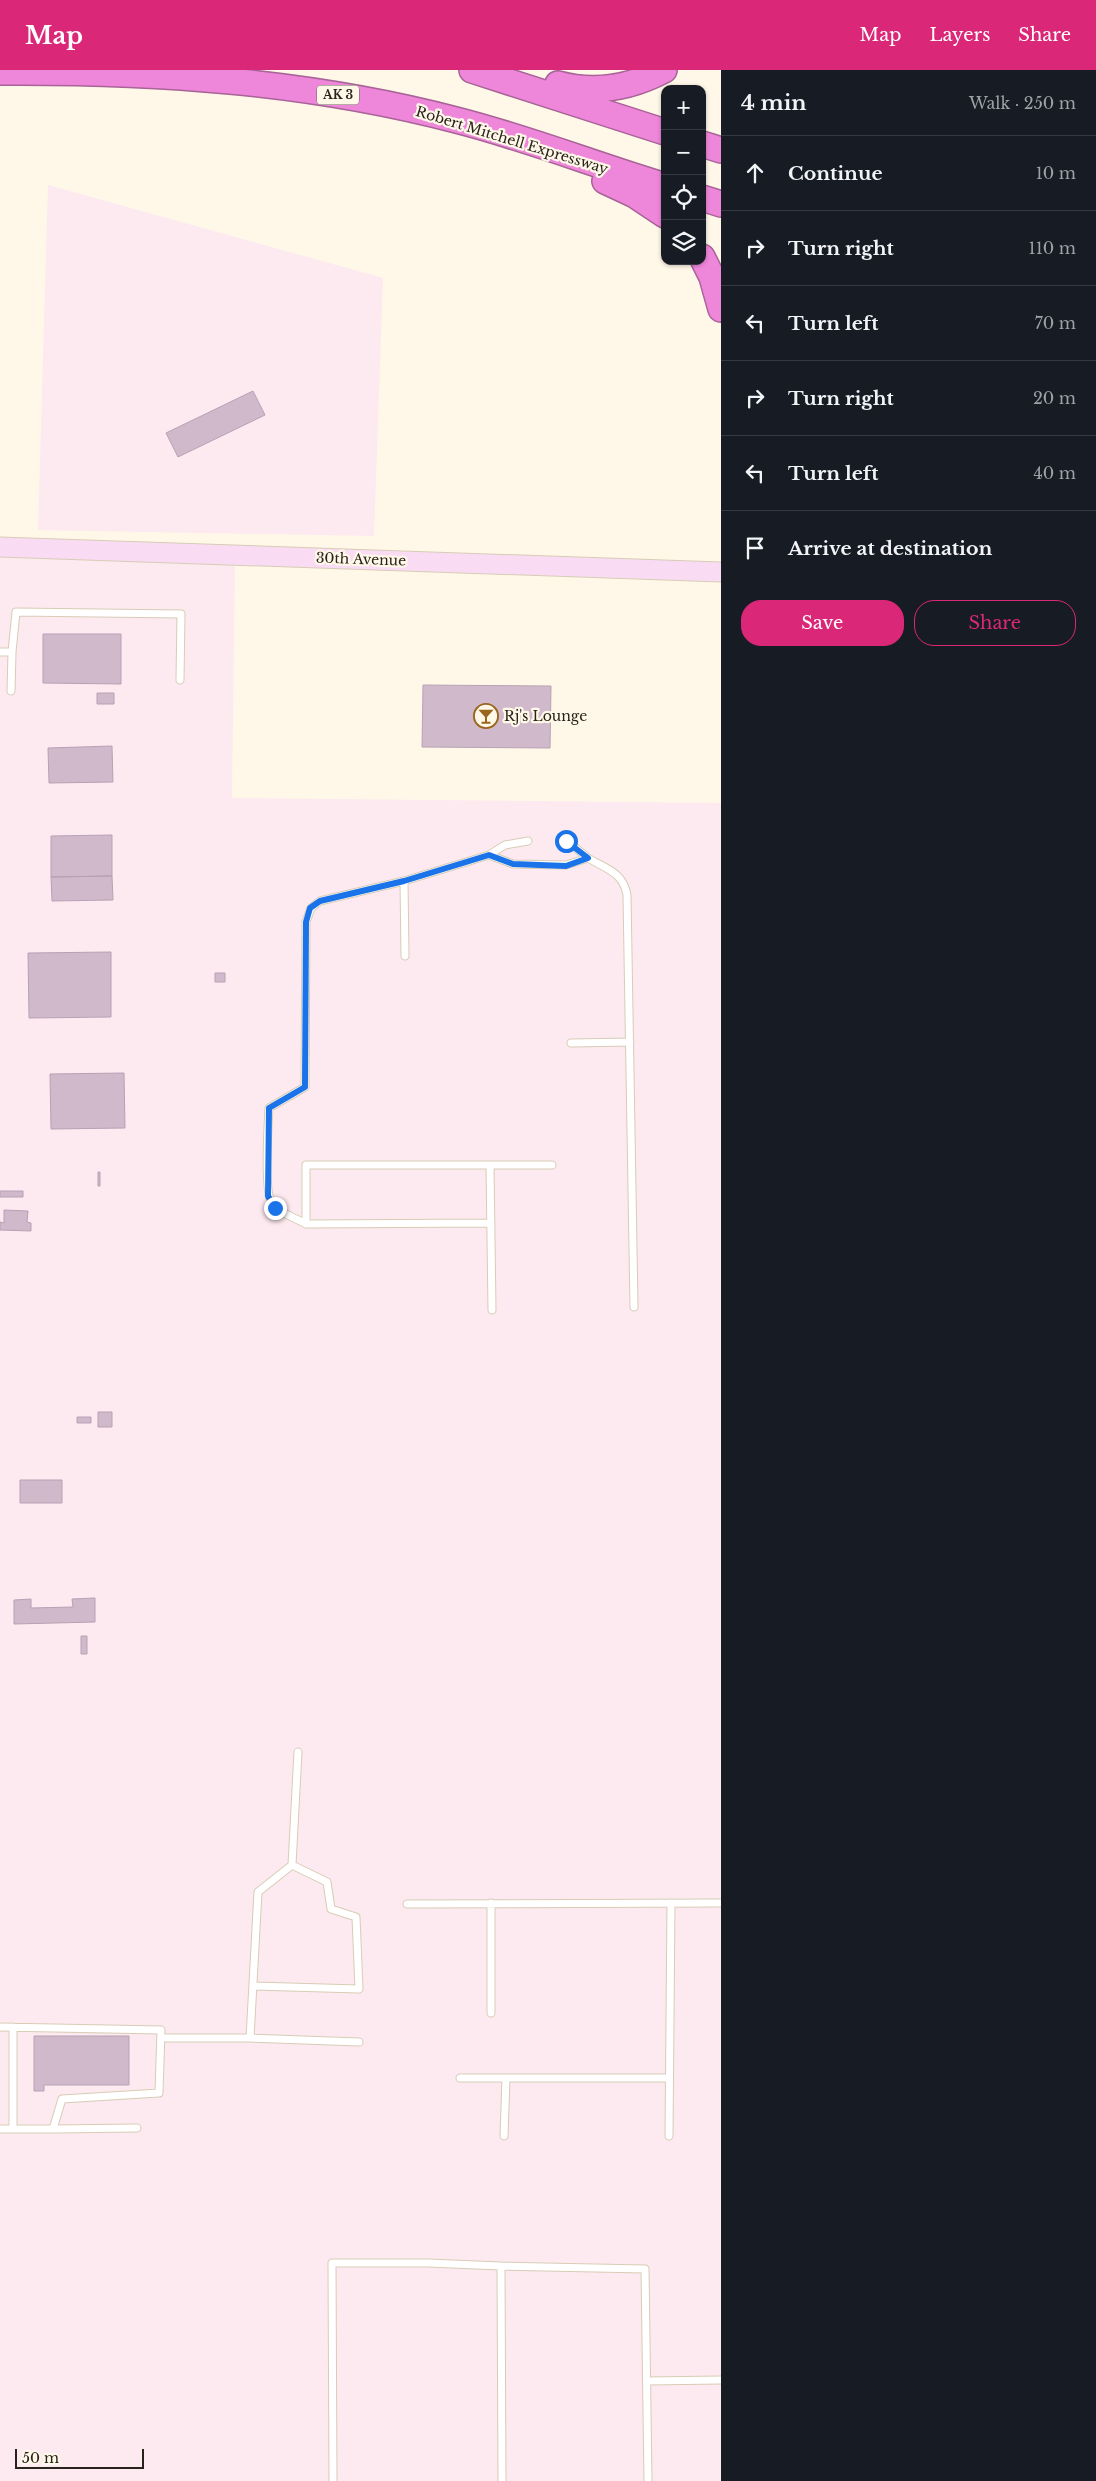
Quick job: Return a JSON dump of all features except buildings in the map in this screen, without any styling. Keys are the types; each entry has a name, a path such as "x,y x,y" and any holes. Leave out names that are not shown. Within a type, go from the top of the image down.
{"highway":[{"path":"472,70 661,131"},
{"path":"502,70 576,89 592,89 625,85 664,70"},
{"name":"Robert Mitchell Expressway","path":"0,72 120,73 243,81 354,97 457,120 661,185"},
{"path":"457,120 616,186 661,213"},
{"path":"706,145 721,150"},
{"path":"706,199 721,204"},
{"path":"706,265 712,278 721,308"}],"street":[{"name":"30th Avenue","path":"0,547 721,572"}],"lane":[{"path":"11,691 16,612 181,614 180,680"},
{"path":"0,652 12,652"},
{"path":"491,1223 306,1224 275,1208 268,1196 269,1108 305,1087 306,922 310,908 320,901 404,881 489,855 505,845 528,841"},
{"path":"566,841 588,858 618,876 625,886 630,1042 634,1307"},
{"path":"489,855 513,864 566,866 588,858"},
{"path":"404,881 405,956"},
{"path":"571,1043 630,1042"},
{"path":"306,1224 306,1165 552,1165"},
{"path":"490,1165 492,1310"},
{"path":"250,2038 258,1892 292,1865 298,1752"},
{"path":"253,1986 359,1989 356,1917 331,1909 327,1882 292,1865"},
{"path":"491,1903 491,2013"},
{"path":"669,2136 671,1903"},
{"path":"406,1904 721,1903"},
{"path":"0,2027 161,2030 159,2093 62,2099 53,2129"},
{"path":"13,2129 14,2027"},
{"path":"161,2038 250,2038 359,2042"},
{"path":"460,2078 669,2078"},
{"path":"504,2136 506,2078"},
{"path":"0,2129 137,2128"},
{"path":"333,2481 332,2264 428,2263 646,2269 648,2481"},
{"path":"501,2266 502,2481"},
{"path":"647,2380 721,2380"}],"shaded area":[{"path":"48,185 383,278 374,536 38,530"},
{"path":"0,555 235,562 232,798 721,803 721,2481 0,2481"}],"place":[{"name":"Rj's Lounge","path":"486,716"}],"route":[{"path":"275,1208 268,1196 269,1108 305,1087 306,922 310,908 320,901 404,881 489,855 513,864 566,866 588,858 566,841"}]}
